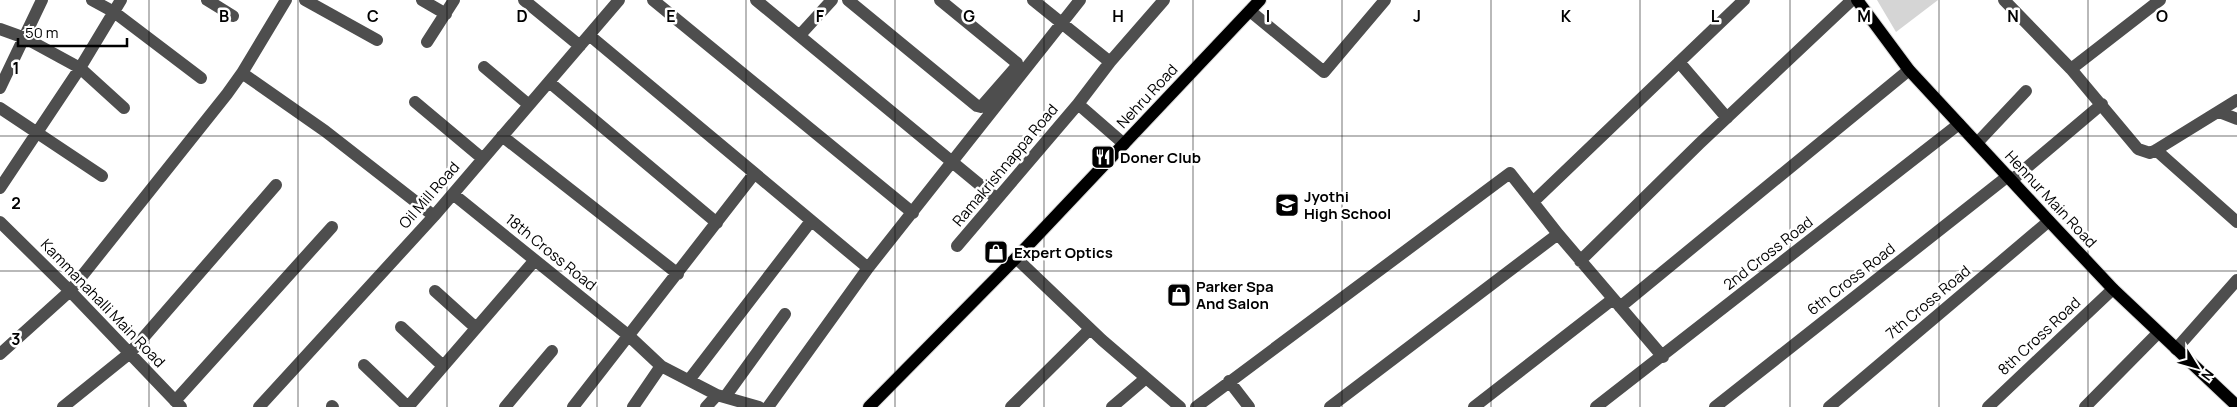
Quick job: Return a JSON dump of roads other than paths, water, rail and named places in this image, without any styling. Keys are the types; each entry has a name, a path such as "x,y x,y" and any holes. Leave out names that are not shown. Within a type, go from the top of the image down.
{"main road":[{"name":"Nehru Road","path":"869,407 1016,258 1260,0"},
{"name":"Hennur Main Road","path":"1857,0 1909,70 2049,221 2113,289 2237,406"}],"street":[{"path":"0,88 42,0"},
{"path":"92,0 114,12 201,78"},
{"path":"0,188 80,68 121,0"},
{"path":"207,0 233,16"},
{"path":"0,354 70,291 242,73 286,0"},
{"path":"305,0 377,40"},
{"path":"422,0 446,14"},
{"path":"427,42 454,0"},
{"path":"524,0 580,46"},
{"name":"Oil Mill Road","path":"260,407 434,216 619,0"},
{"path":"653,0 913,213"},
{"path":"756,0 997,199"},
{"path":"800,35 832,0"},
{"path":"848,0 977,106 982,107 1016,67 1017,63 940,0"},
{"path":"1034,0 1110,62"},
{"path":"768,407 868,268 1080,0"},
{"name":"Ramakrishnappa Road","path":"957,246 1164,0"},
{"path":"1250,11 1324,72 1386,0"},
{"path":"1533,202 1744,0"},
{"path":"1580,261 1852,0"},
{"path":"2004,0 2071,69 2138,149 2150,153 2237,100"},
{"path":"2071,69 2160,0"},
{"path":"0,28 25,38 80,68 124,108"},
{"path":"589,35 868,268"},
{"path":"1679,62 1728,118"},
{"path":"484,67 529,105"},
{"path":"1474,407 1616,303 1909,70"},
{"path":"242,73 325,131 434,216"},
{"path":"548,82 717,223"},
{"path":"1977,143 2026,91"},
{"path":"415,102 482,159"},
{"name":"Ramakrishnappa Road","path":"1078,104 1124,144"},
{"name":"6th Cross Road","path":"1715,407 2010,178 2102,104"},
{"path":"0,108 102,176"},
{"path":"2219,112 2237,119"},
{"name":"2nd Cross Road","path":"1596,407 1959,124"},
{"path":"502,136 678,274"},
{"path":"2156,150 2237,222"},
{"path":"1196,407 1510,173 1580,261 1662,357"},
{"path":"573,407 754,174"},
{"path":"63,407 130,353 276,185"},
{"name":"18th Cross Road","path":"452,194 629,336 662,366 721,396 759,407"},
{"path":"689,380 811,221"},
{"name":"7th Cross Road","path":"1828,407 2049,221"},
{"path":"178,404 332,227"},
{"name":"Kammanahalli Main Road","path":"3,231 70,291 178,404"},
{"path":"1330,407 1558,234"},
{"path":"1016,258 1090,329 1180,407"},
{"path":"364,365 408,407 535,260"},
{"path":"2176,349 2237,280"},
{"name":"8th Cross Road","path":"1988,407 2113,289"},
{"path":"435,291 476,328"},
{"path":"706,407 721,396 785,314"},
{"path":"401,327 443,366"},
{"path":"1011,407 1090,329"},
{"path":"2085,407 2158,332"},
{"path":"505,407 552,351"},
{"path":"633,407 662,366"},
{"path":"1112,407 1146,378"},
{"path":"1229,381 1249,407"}],"place":[{"name":"Doner Club","path":"1103,157"},
{"name":"Jyothi High School","path":"1287,205"},
{"name":"Expert Optics","path":"996,252"},
{"name":"Parker Spa And Salon","path":"1179,295"}]}
